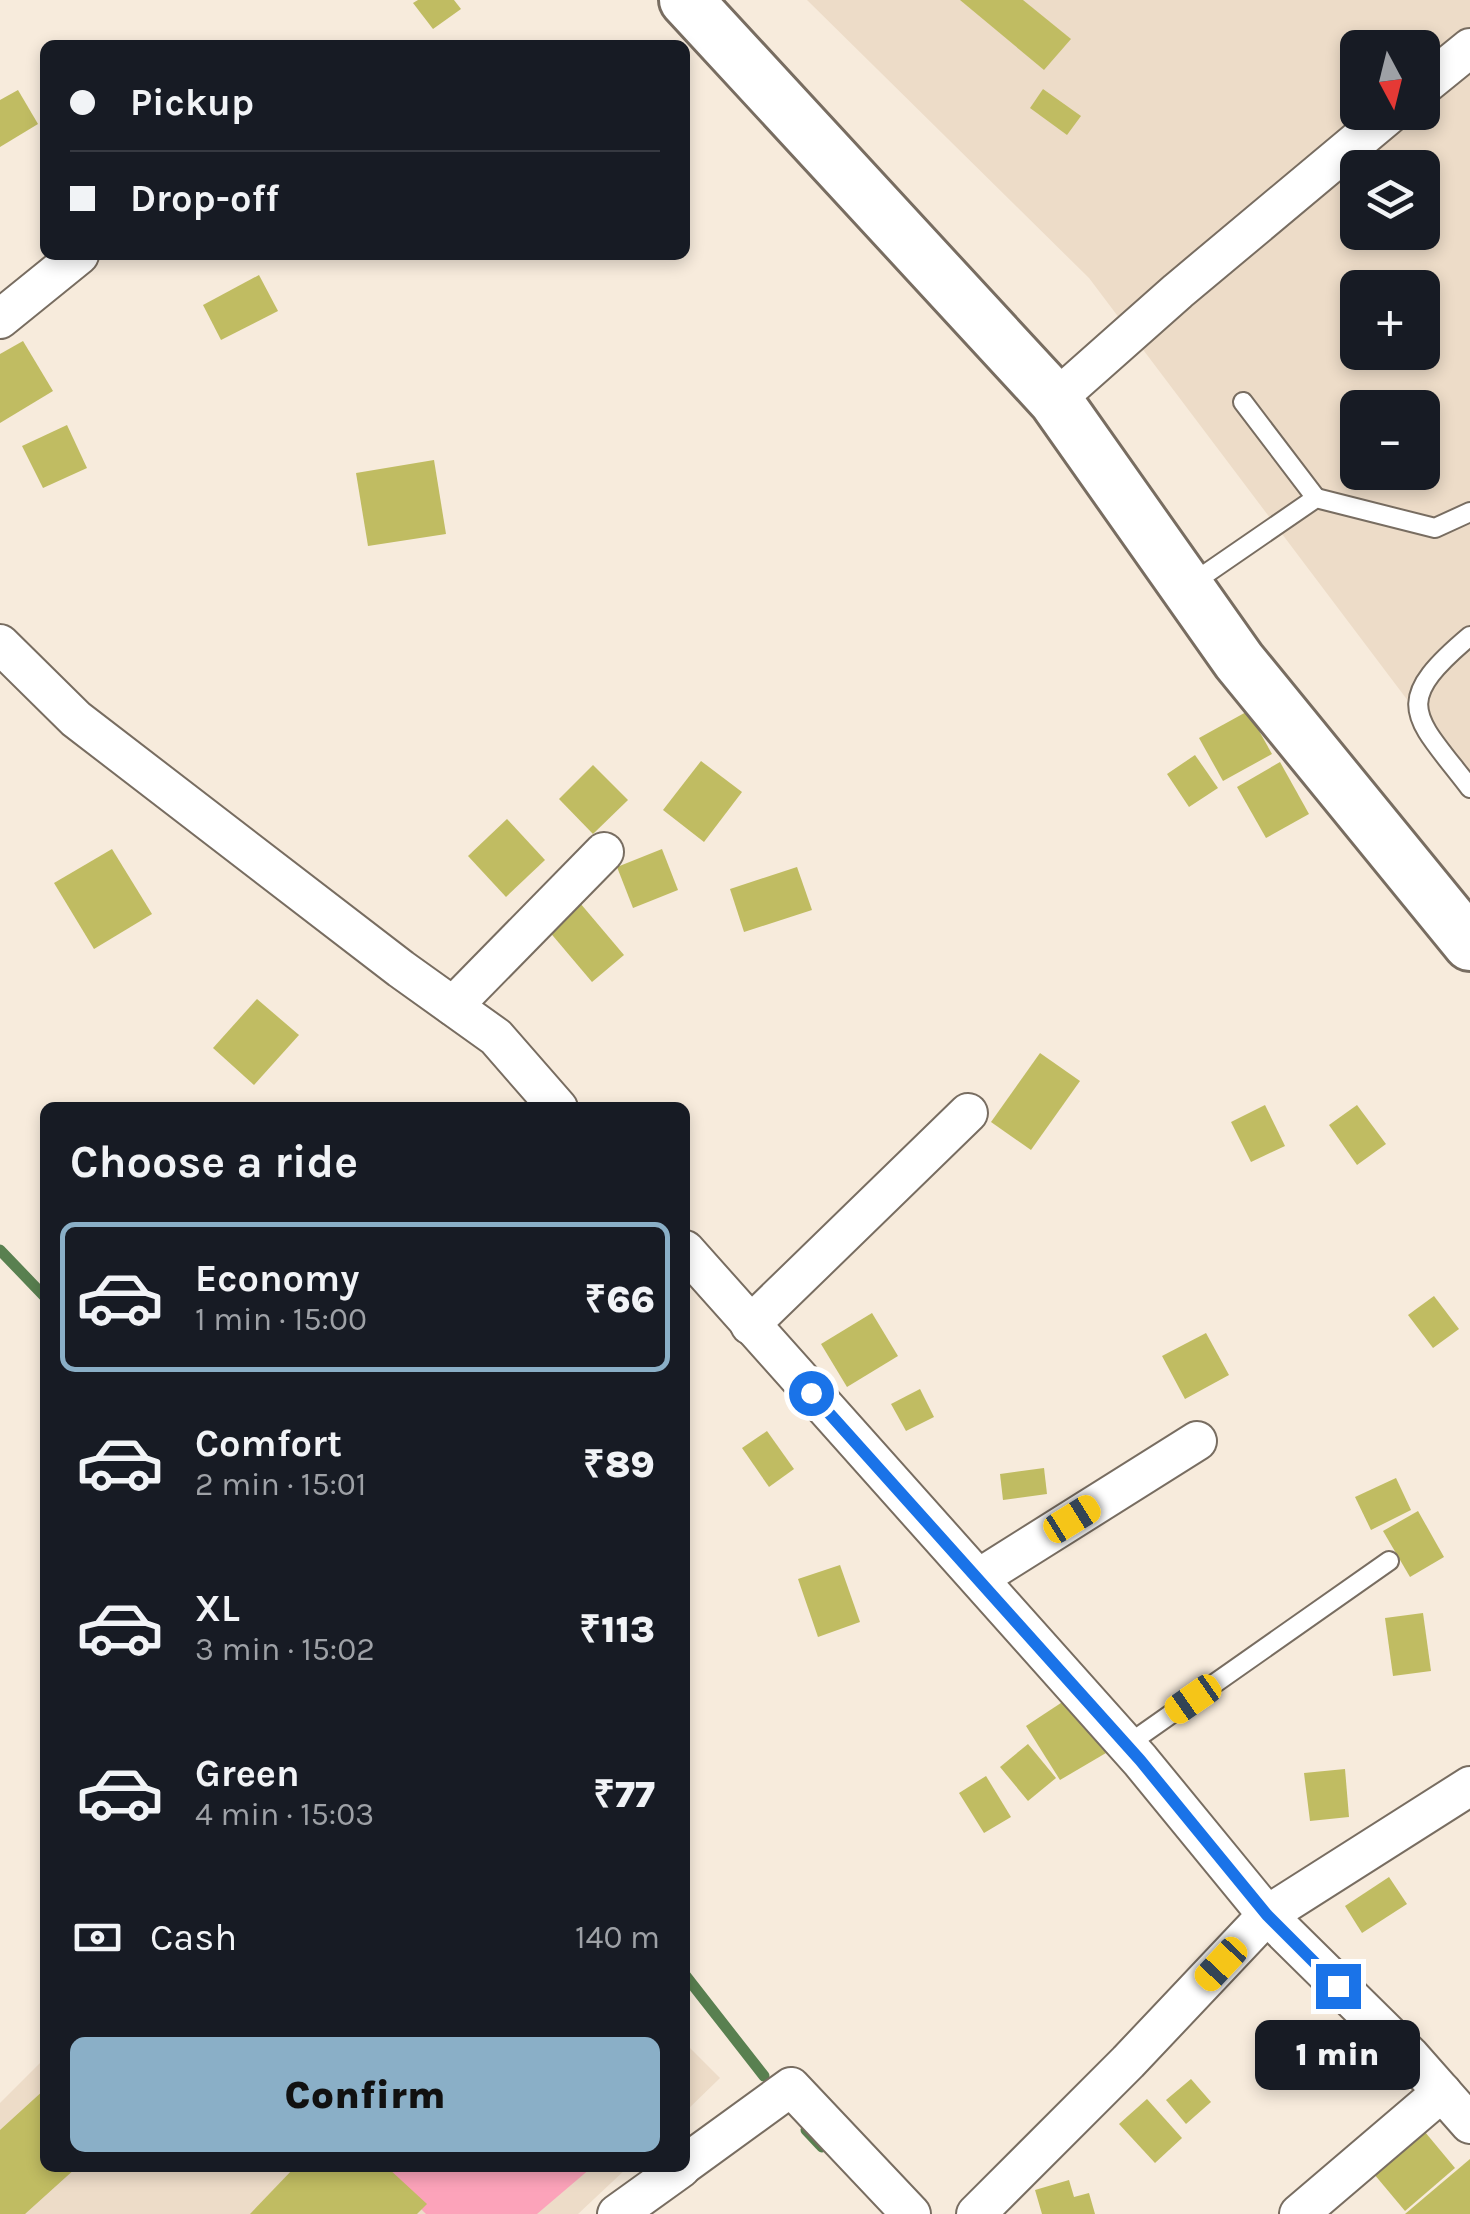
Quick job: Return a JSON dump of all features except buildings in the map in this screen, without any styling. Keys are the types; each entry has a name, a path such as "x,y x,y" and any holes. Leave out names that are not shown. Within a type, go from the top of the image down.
{"street":[{"path":"707,13 1054,400 1239,661 1470,944"},
{"path":"1440,72 1470,48"},
{"path":"1054,400 1370,130"},
{"path":"0,319 73,260"},
{"path":"0,644 76,719 496,1038 553,1102"},
{"path":"454,1006 604,852"},
{"path":"750,1325 968,1113"},
{"path":"690,1256 1127,1745 1267,1915 1470,2124"},
{"path":"979,1578 1197,1440"},
{"path":"976,2214 1267,1915 1470,1786"},
{"path":"690,2161 791,2087 911,2214"},
{"path":"1298,2214 1442,2092"},
{"path":"617,2214 675,2172"}],"lane":[{"path":"1243,402 1316,498 1435,528 1470,512"},
{"path":"1186,587 1316,498"},
{"path":"1470,636 1439,662 1420,688 1417,707 1426,730 1470,788"},
{"path":"1127,1745 1389,1561"}],"shaded area":[{"path":"807,0 1470,0 1470,783 1089,278"},
{"path":"690,2048 720,2078 690,2107"},
{"path":"40,2063 40,2172 623,2172 578,2214 0,2214 0,2103"},
{"path":"384,2172 586,2172 537,2214 426,2214"}],"waterway":[{"path":"0,1250 40,1292"},
{"path":"690,1981 764,2076"},
{"path":"806,2130 822,2147"}],"route":[{"path":"811,1393 1140,1760 1267,1915 1338,1986"}]}
